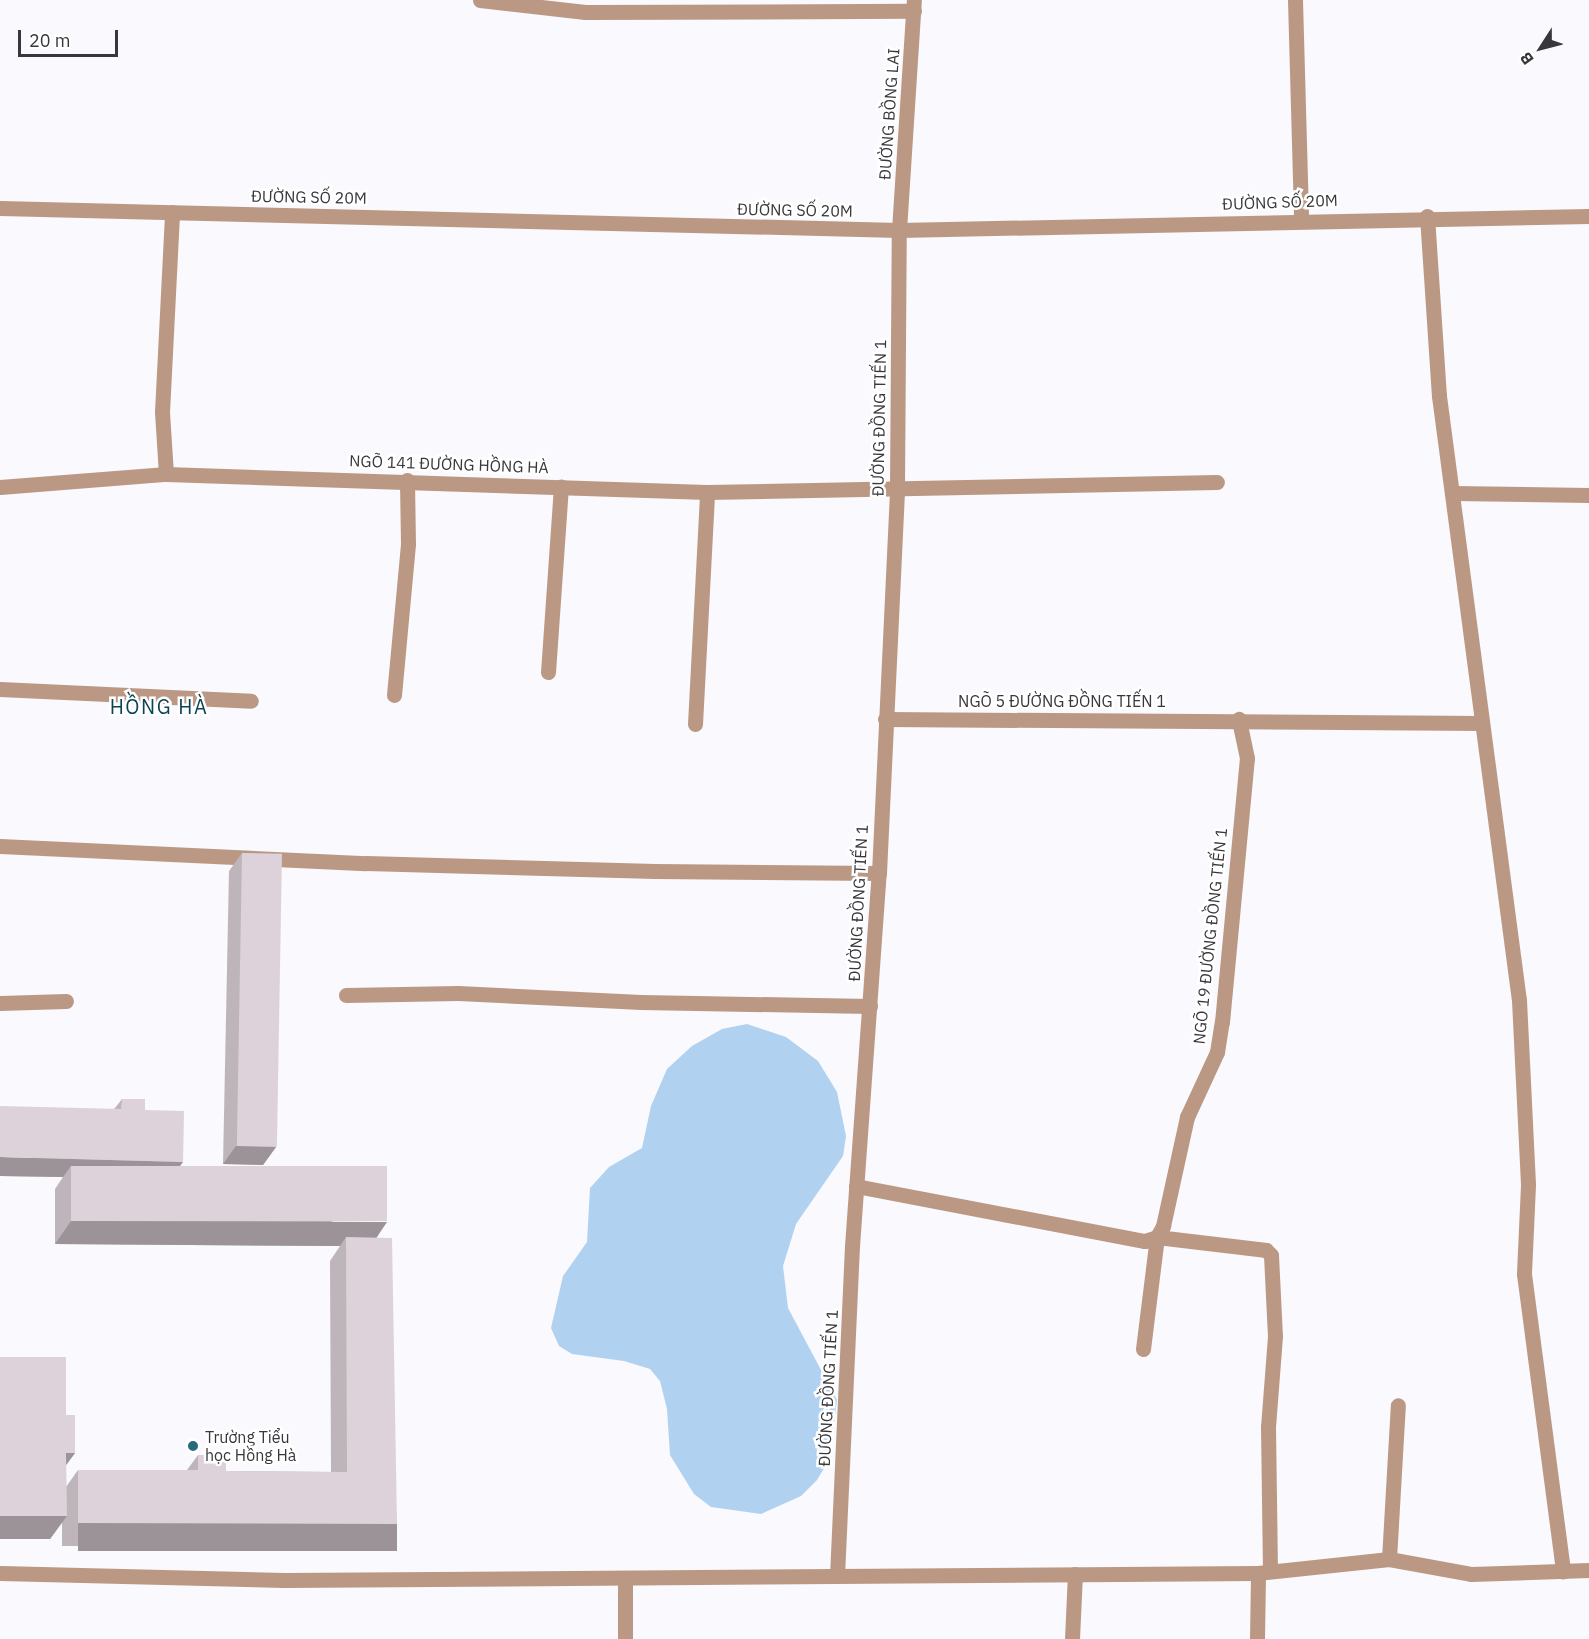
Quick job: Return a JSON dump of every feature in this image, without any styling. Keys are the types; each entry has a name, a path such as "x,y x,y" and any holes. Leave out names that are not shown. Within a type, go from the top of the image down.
{"street":[{"path":"480,0 585,12 914,6"},
{"path":"1295,0 1301,219"},
{"name":"ĐƯỜNG BỒNG LAI","path":"899,230 914,6"},
{"name":"ĐƯỜNG SỐ 20M","path":"0,208 899,230 1427,216 1589,216"},
{"path":"166,474 162,412 172,212"},
{"path":"1427,216 1440,396 1519,1000 1528,1185 1524,1274 1563,1571"},
{"name":"ĐƯỜNG ĐỒNG TIẾN 1","path":"837,1576 856,1186 879,873 897,487 899,230"},
{"name":"NGÕ 141 ĐƯỜNG HỒNG HÀ","path":"0,487 166,474 407,480 707,492 1217,482"},
{"path":"394,695 408,544 407,480"},
{"path":"548,672 561,486"},
{"path":"695,724 707,492"},
{"path":"1452,494 1589,495"},
{"path":"0,689 251,701"},
{"name":"NGÕ 5 ĐƯỜNG ĐỒNG TIẾN 1","path":"885,719 1239,719 1482,723"},
{"name":"NGÕ 19 ĐƯỜNG ĐỒNG TIẾN 1","path":"1143,1349 1157,1237 1163,1226 1187,1117 1217,1052 1221,1032 1246,758 1239,719"},
{"path":"0,846 366,863 655,871 879,873"},
{"path":"346,995 458,993 641,1002 870,1006"},
{"path":"0,1003 66,1001"},
{"path":"856,1186 1145,1241 1157,1237 1266,1250 1271,1255 1275,1336 1268,1427 1264,1572 1257,1639"},
{"path":"1389,1559 1398,1405"},
{"path":"0,1573 284,1580 625,1579 1264,1572 1389,1559 1471,1574 1589,1570"},
{"path":"1072,1639 1075,1574"},
{"path":"625,1579 625,1639"}],"water":[{"path":"747,1024 786,1037 818,1061 837,1092 846,1136 843,1156 796,1224 783,1266 788,1308 837,1400 829,1460 817,1480 801,1496 761,1514 711,1507 694,1494 670,1455 667,1409 660,1381 650,1369 624,1361 572,1354 559,1346 551,1328 563,1276 587,1242 590,1188 609,1167 642,1148 651,1106 667,1069 692,1046 722,1029"}],"building":[{"path":"242,853 282,854 277,1147 237,1146"},
{"path":"122,1099 145,1099 145,1110 184,1111 183,1162 0,1157 0,1106 121,1109"},
{"path":"71,1166 387,1166 387,1221 71,1221"},
{"path":"346,1237 392,1238 397,1524 78,1523 78,1470 198,1470 198,1455 226,1455 226,1471 347,1472"},
{"path":"0,1357 66,1357 66,1415 75,1415 75,1453 66,1453 67,1516 0,1516"}],"place":[{"name":"Trường Tiểu học Hồng Hà","path":"193,1446"}],"district":[{"name":"HỒNG HÀ","path":"159,706"}]}
